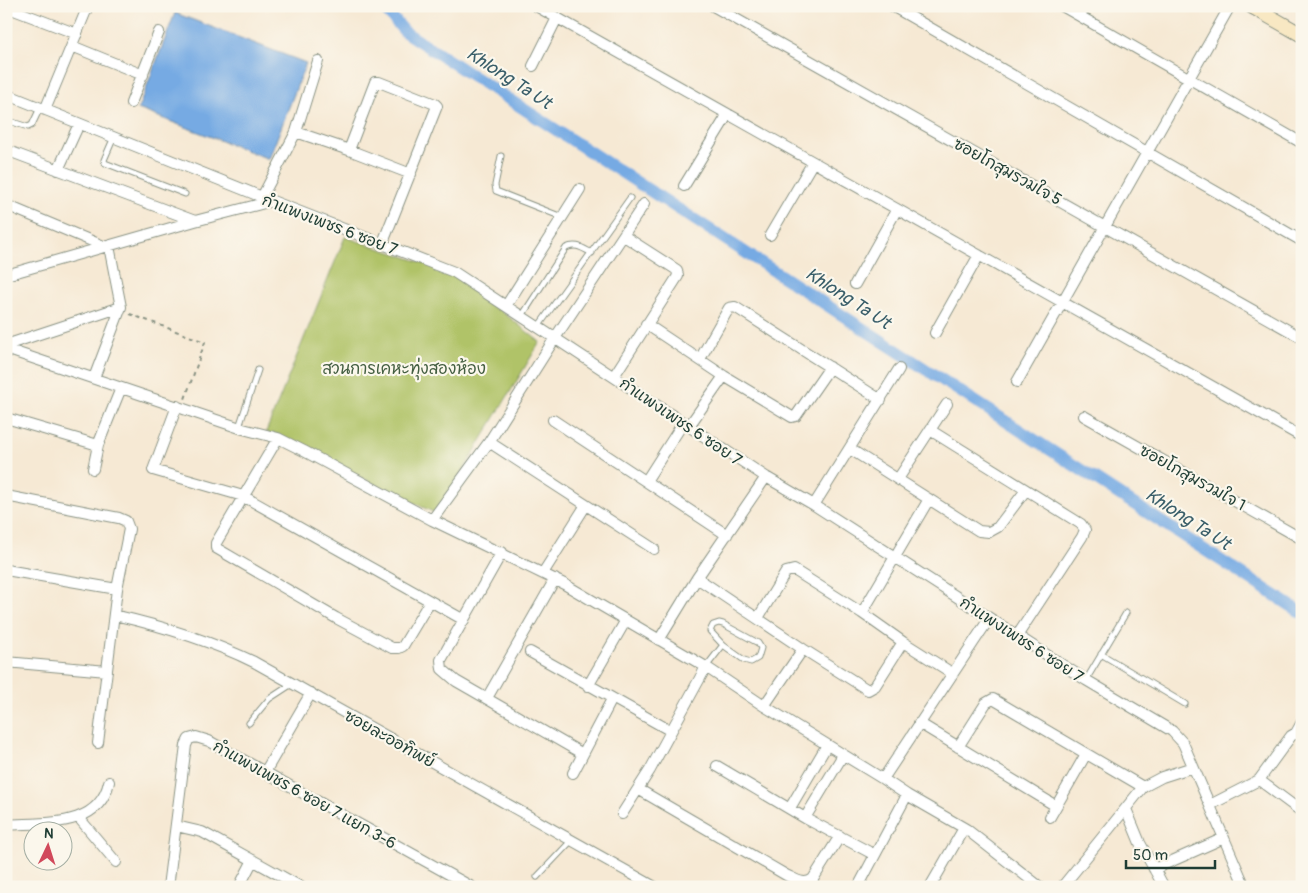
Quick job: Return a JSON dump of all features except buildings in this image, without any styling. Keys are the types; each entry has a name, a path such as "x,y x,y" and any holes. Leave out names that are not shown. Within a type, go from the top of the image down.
{"street":[{"path":"43,109 88,6"},
{"path":"536,6 1302,437"},
{"name":"ซอยโกสุมรวมใจ 5","path":"714,6 1302,338"},
{"path":"892,6 1302,241"},
{"path":"1062,6 1302,143"},
{"path":"1017,382 1230,6"},
{"path":"1252,6 1302,35"},
{"path":"6,7 22,10 77,34"},
{"path":"533,66 557,18"},
{"path":"131,103 159,32"},
{"path":"72,46 143,75"},
{"path":"262,197 296,132 318,61"},
{"path":"349,150 375,82 436,104 437,109 382,245"},
{"name":"กำแพงเพชร 6 ซอย 7","path":"6,94 454,272 686,425 814,505 989,619 1172,731 1182,742 1245,887"},
{"path":"684,186 728,114"},
{"path":"58,170 79,124"},
{"path":"296,132 411,174"},
{"path":"6,150 195,221"},
{"path":"770,235 813,162"},
{"path":"506,306 580,190"},
{"path":"7,274 272,201"},
{"path":"432,520 489,442 644,204"},
{"path":"6,205 107,247"},
{"path":"856,284 897,209"},
{"path":"614,376 678,276 677,270 624,236"},
{"path":"94,378 120,309 121,300 107,247"},
{"path":"935,333 979,255"},
{"path":"700,359 732,306 770,328 881,400"},
{"path":"6,347 120,309"},
{"path":"646,324 724,376 792,417 796,416 830,367"},
{"path":"6,347 121,388 278,438 432,520 555,579 706,667 764,706 907,795 964,828 1040,887"},
{"path":"814,505 899,369"},
{"path":"646,482 686,425 724,376"},
{"path":"93,469 98,445 121,388"},
{"path":"898,479 947,404"},
{"path":"179,407 153,470 243,496 464,620"},
{"name":"ซอยโกสุมรวมใจ 1","path":"1084,416 1302,539"},
{"path":"6,418 98,445"},
{"path":"553,420 727,535"},
{"path":"930,430 1082,524 1085,530 1018,636"},
{"path":"278,438 216,543 216,548 336,618 392,648 403,646 430,601"},
{"path":"489,442 654,549"},
{"path":"850,449 979,531 989,532 998,526 1026,490"},
{"path":"659,640 697,578 766,476"},
{"path":"6,496 119,518 126,521 129,529 117,589 98,743"},
{"path":"862,613 930,500"},
{"path":"543,573 586,505"},
{"path":"502,552 441,660 440,665 456,681 584,754"},
{"path":"6,570 117,589"},
{"path":"758,618 786,572 794,570 952,673"},
{"path":"697,578 868,690 875,686 903,642"},
{"path":"487,698 555,579"},
{"name":"ซอยละออทิพย์","path":"114,615 174,631 245,658 655,887"},
{"path":"883,779 989,619"},
{"path":"588,686 626,620"},
{"path":"764,706 803,649"},
{"path":"530,652 671,731"},
{"path":"6,662 107,671"},
{"path":"622,814 706,667"},
{"path":"265,772 311,694"},
{"path":"573,773 612,699"},
{"path":"958,747 986,703 993,699 1143,787"},
{"path":"1210,805 1258,780 1291,736 1299,735 1302,722"},
{"path":"919,723 1056,806"},
{"name":"กำแพงเพชร 6 ซอย 7 แยก 3-6","path":"168,887 186,745 189,739 196,737 203,738 472,887"},
{"path":"790,808 827,745"},
{"path":"1050,817 1086,754"},
{"path":"805,818 843,755"},
{"path":"717,766 805,818 875,855"},
{"path":"1062,887 1143,787 1162,777 1193,767"},
{"path":"1258,780 1302,812"},
{"path":"6,825 79,818 90,813 102,801 107,793 109,782"},
{"path":"638,788 801,882 813,880 840,836"},
{"path":"858,887 907,795"},
{"path":"1126,809 1140,843 1164,887"},
{"path":"79,818 116,862"},
{"path":"176,826 202,832 301,887"},
{"path":"930,887 964,828"},
{"path":"1154,869 1224,838"},
{"path":"240,887 253,860"}],"lane":[{"path":"6,120 28,127 32,125 43,109"},
{"path":"114,137 105,156 105,163 185,194"},
{"path":"501,156 495,185 496,191 563,217"},
{"path":"538,327 630,198"},
{"path":"522,316 566,248 578,245 592,253"},
{"path":"239,427 258,370"},
{"path":"1086,680 1126,612"},
{"path":"724,624 758,643 761,648 758,658 751,662 744,660 723,645 710,631 713,625 724,624"},
{"path":"706,667 723,645"},
{"path":"1102,654 1185,704"},
{"path":"249,723 269,699 292,684"},
{"path":"537,877 572,840"}],"path":[{"path":"120,309 204,342 179,407"}],"green space":[{"name":"สวนการเคหะทุ่งสองห้อง","path":"345,237 454,273 540,342 437,514 266,432"}],"water":[{"path":"175,13 306,63 269,159 138,109"}],"waterway":[{"name":"Khlong Ta Ut","path":"382,6 405,32 1302,613"}]}
